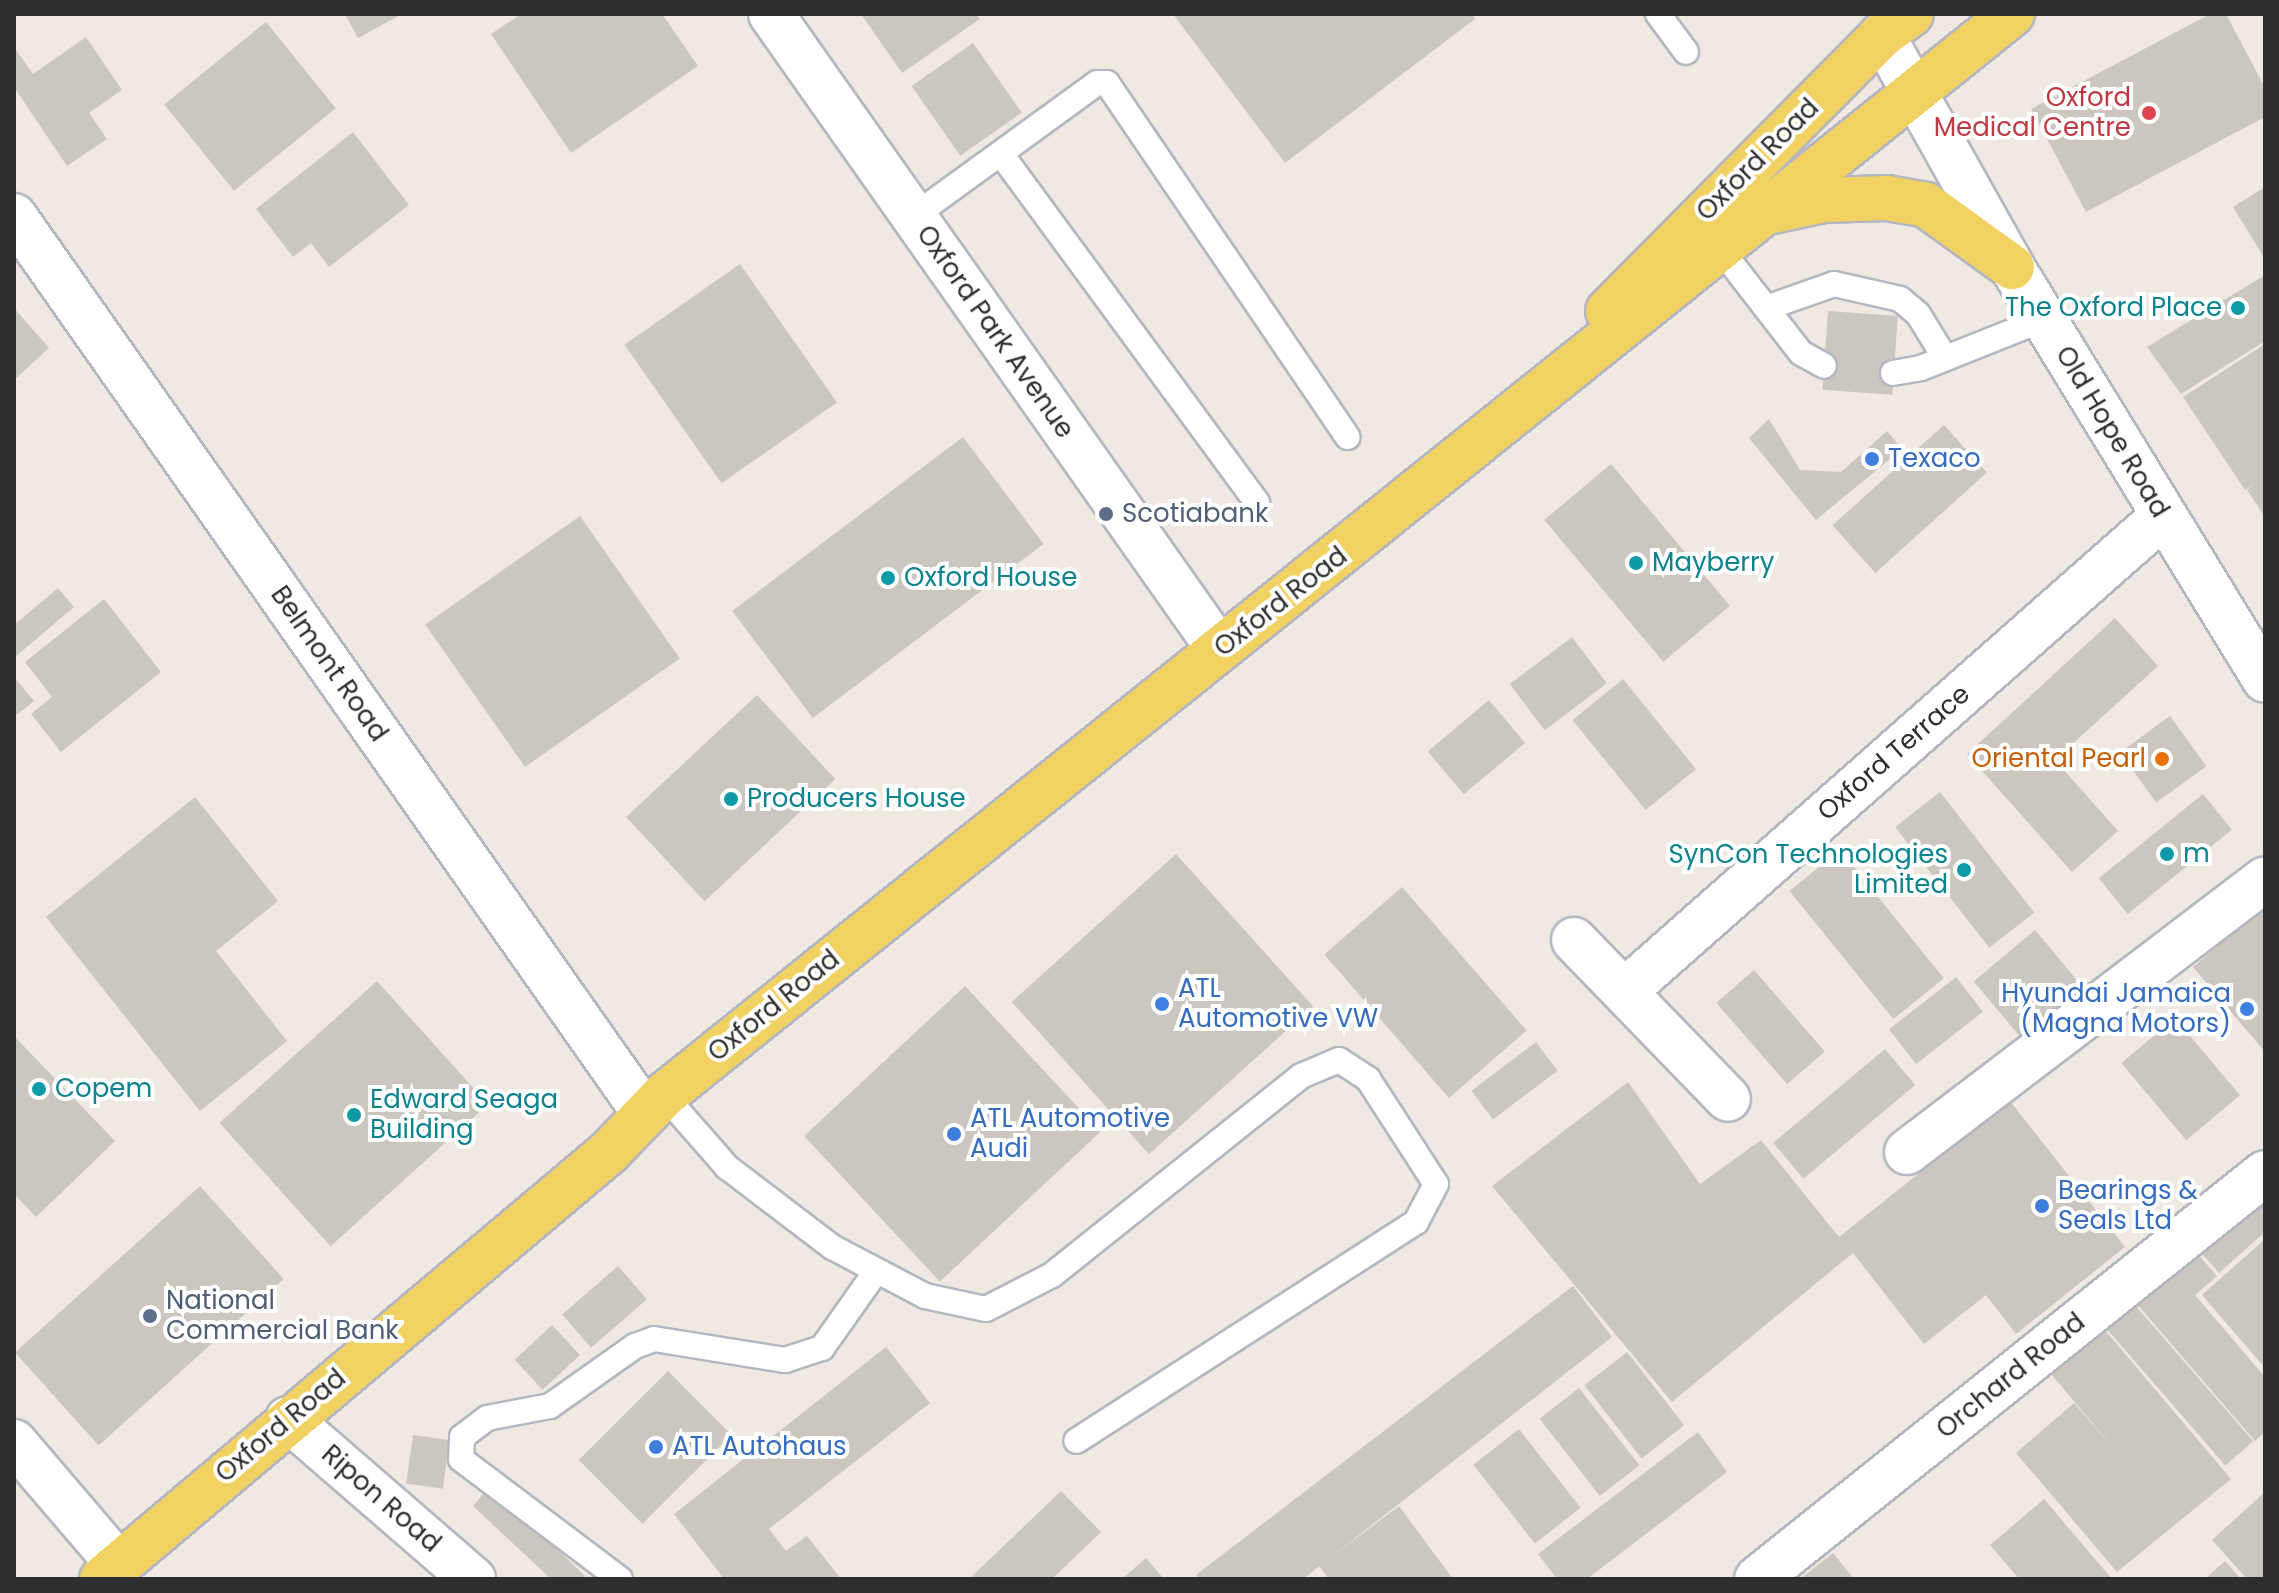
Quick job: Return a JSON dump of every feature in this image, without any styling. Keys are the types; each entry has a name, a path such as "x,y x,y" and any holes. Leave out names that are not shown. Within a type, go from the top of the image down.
{"main road":[{"name":"Oxford Road","path":"111,1572 288,1419 609,1152 654,1104 2012,14"},
{"name":"Oxford Road","path":"1465,455 1887,21"},
{"path":"1767,212 1824,200 1887,198 1926,205 2012,267"}],"street":[{"name":"Oxford Park Avenue","path":"771,14 1219,649"},
{"name":"Old Hope Road","path":"1887,21 1913,93 2012,267 2162,517 2265,680"},
{"name":"Belmont Road","path":"14,216 654,1104"},
{"name":"Oxford Terrace","path":"1626,990 2162,517"},
{"path":"1907,1152 2265,879"},
{"path":"1574,940 1626,990 1728,1099"},
{"name":"Orchard Road","path":"1757,1579 2265,1173"},
{"name":"Ripon Road","path":"288,1419 473,1579"},
{"path":"14,1442 111,1572"}],"lane":[{"path":"1658,14 1686,52"},
{"path":"914,216 1097,83 1107,83 1348,437"},
{"path":"1001,154 1257,503"},
{"path":"1721,250 1801,353 1824,366"},
{"path":"1766,308 1834,284 1900,299 1918,314 1945,358"},
{"path":"1893,373 1945,358 2044,319"},
{"path":"654,1104 727,1167 875,1273 925,1296 986,1309 1052,1275 1301,1076 1339,1060 1368,1079 1436,1184 1416,1222 1076,1441"},
{"path":"620,1579 461,1459 462,1437 487,1418 550,1406 635,1346 654,1339 785,1360 822,1348 875,1273"}],"building":[{"path":"345,14 402,14 358,38"},
{"path":"521,14 662,14 698,66 571,153 491,34"},
{"path":"861,14 976,14 980,19 902,73"},
{"path":"1173,14 1472,14 1475,19 1285,163"},
{"name":"Oxford Medical Centre","path":"2210,14 2226,14 2265,88 2265,117 2086,212 2031,109"},
{"path":"266,22 336,108 234,191 164,104"},
{"path":"86,37 122,90 89,113 107,139 67,166 14,87 14,47 33,74"},
{"path":"973,43 1022,113 960,156 912,86"},
{"path":"353,132 409,205 329,267 311,243 293,257 256,209"},
{"name":"The Oxford Place","path":"2265,187 2265,259 2233,207"},
{"path":"740,264 837,402 721,483 624,345"},
{"name":"The Oxford Place","path":"2265,275 2265,341 2181,394 2147,347"},
{"path":"14,308 49,348 14,380"},
{"name":"Texaco","path":"1828,311 1898,316 1892,395 1822,390"},
{"path":"2265,344 2265,517 2247,490 2256,483 2245,490 2183,397"},
{"name":"Texaco","path":"1769,419 1800,470 1841,472 1887,431 1902,449 1816,520 1749,438"},
{"path":"1944,425 1987,473 1875,573 1833,525"},
{"name":"Oxford House","path":"963,437 1044,544 813,718 732,611"},
{"name":"Mayberry","path":"1611,464 1730,606 1663,662 1544,520"},
{"path":"580,516 680,659 525,767 425,624"},
{"path":"58,588 74,607 14,658 14,625"},
{"path":"104,599 161,672 61,752 31,714 52,697 25,662"},
{"path":"2115,618 2158,666 2055,760 2118,831 2072,872 1967,754"},
{"path":"1572,637 1607,683 1545,730 1510,684"},
{"path":"14,677 34,701 14,717"},
{"path":"1623,679 1696,769 1645,810 1572,720"},
{"name":"Producers House","path":"757,695 835,779 705,901 626,817"},
{"path":"1489,700 1525,743 1464,794 1428,751"},
{"name":"Oriental Pearl","path":"2170,716 2206,766 2156,803 2120,752"},
{"name":"SynCon Technologies Limited","path":"1940,792 2034,913 1989,948 1895,827"},
{"name":"m","path":"2203,794 2232,830 2128,914 2099,878"},
{"path":"195,797 278,901 216,951 287,1041 200,1111 46,917"},
{"path":"1840,850 1944,978 1893,1019 1789,891"},
{"name":"ATL Automotive VW","path":"1176,854 1313,1006 1149,1154 1012,1002"},
{"path":"1402,887 1527,1030 1449,1098 1324,955"},
{"name":"Hyundai Jamaica (Magna Motors)","path":"2265,906 2265,1052 2193,967"},
{"path":"2035,930 2091,997 2030,1048 1974,981"},
{"path":"1754,970 1825,1052 1787,1084 1716,1003"},
{"path":"1956,977 1983,1012 1916,1064 1889,1029"},
{"name":"Edward Seaga Building","path":"377,981 488,1104 331,1246 219,1123"},
{"name":"ATL Automotive Audi","path":"965,986 1101,1132 940,1282 804,1136"},
{"path":"2175,1018 2240,1095 2186,1140 2121,1063"},
{"name":"Copem","path":"14,1036 115,1141 36,1217 14,1194"},
{"path":"1536,1042 1558,1071 1493,1119 1471,1091"},
{"path":"1885,1049 1915,1085 1803,1179 1773,1143"},
{"path":"1628,1082 1700,1184 1761,1140 1839,1237 2010,1101 2125,1247 2016,1334 1986,1295 1924,1344 1853,1253 1672,1402 1492,1186"},
{"name":"National Commercial Bank","path":"200,1186 284,1279 99,1446 15,1353"},
{"path":"2265,1193 2265,1232 2219,1273 2190,1240"},
{"path":"2265,1239 2265,1368 2202,1295"},
{"path":"2189,1244 2217,1276 2195,1295 2265,1377 2265,1432 2255,1441 2130,1296"},
{"path":"618,1266 647,1299 591,1348 562,1315"},
{"path":"1573,1286 1612,1337 1303,1579 1199,1579 1196,1575"},
{"path":"2128,1297 2253,1441 2225,1465 2100,1321"},
{"path":"2099,1323 2231,1479 2117,1572 2016,1453 2074,1403 2115,1450 2046,1368"},
{"path":"552,1325 580,1355 543,1390 515,1360"},
{"path":"886,1347 930,1403 769,1529 786,1551 807,1536 841,1579 724,1579 674,1514"},
{"path":"1627,1352 1684,1425 1642,1459 1584,1385"},
{"name":"ATL Autohaus","path":"668,1371 732,1435 643,1524 579,1460"},
{"path":"1579,1388 1639,1465 1600,1496 1540,1419"},
{"path":"1519,1429 1581,1508 1535,1544 1473,1465"},
{"path":"1698,1432 1727,1472 1587,1579 1557,1579 1538,1554"},
{"path":"413,1435 450,1440 443,1489 406,1484"},
{"path":"490,1486 585,1576 583,1579 551,1579 473,1506"},
{"path":"1061,1491 1101,1532 1052,1579 969,1579"},
{"path":"2265,1492 2265,1579 2247,1579 2212,1540"},
{"path":"2044,1499 2112,1579 2019,1579 1990,1545"},
{"path":"1399,1506 1453,1579 1329,1579 1319,1566"},
{"path":"1833,1553 1854,1579 1800,1579"},
{"path":"1146,1558 1164,1579 1122,1579"},
{"path":"2225,1561 2241,1579 2205,1579"}],"place":[{"name":"Oxford Medical Centre","path":"2149,113"},
{"name":"The Oxford Place","path":"2238,308"},
{"name":"Texaco","path":"1872,459"},
{"name":"Scotiabank","path":"1106,514"},
{"name":"Mayberry","path":"1636,563"},
{"name":"Oxford House","path":"888,578"},
{"name":"Oriental Pearl","path":"2162,759"},
{"name":"Producers House","path":"731,799"},
{"name":"m","path":"2167,854"},
{"name":"SynCon Technologies Limited","path":"1964,870"},
{"name":"ATL Automotive VW","path":"1162,1004"},
{"name":"Hyundai Jamaica (Magna Motors)","path":"2247,1009"},
{"name":"Copem","path":"39,1089"},
{"name":"Edward Seaga Building","path":"354,1115"},
{"name":"ATL Automotive Audi","path":"954,1134"},
{"name":"Bearings & Seals Ltd","path":"2042,1206"},
{"name":"National Commercial Bank","path":"150,1316"},
{"name":"ATL Autohaus","path":"656,1447"}]}
